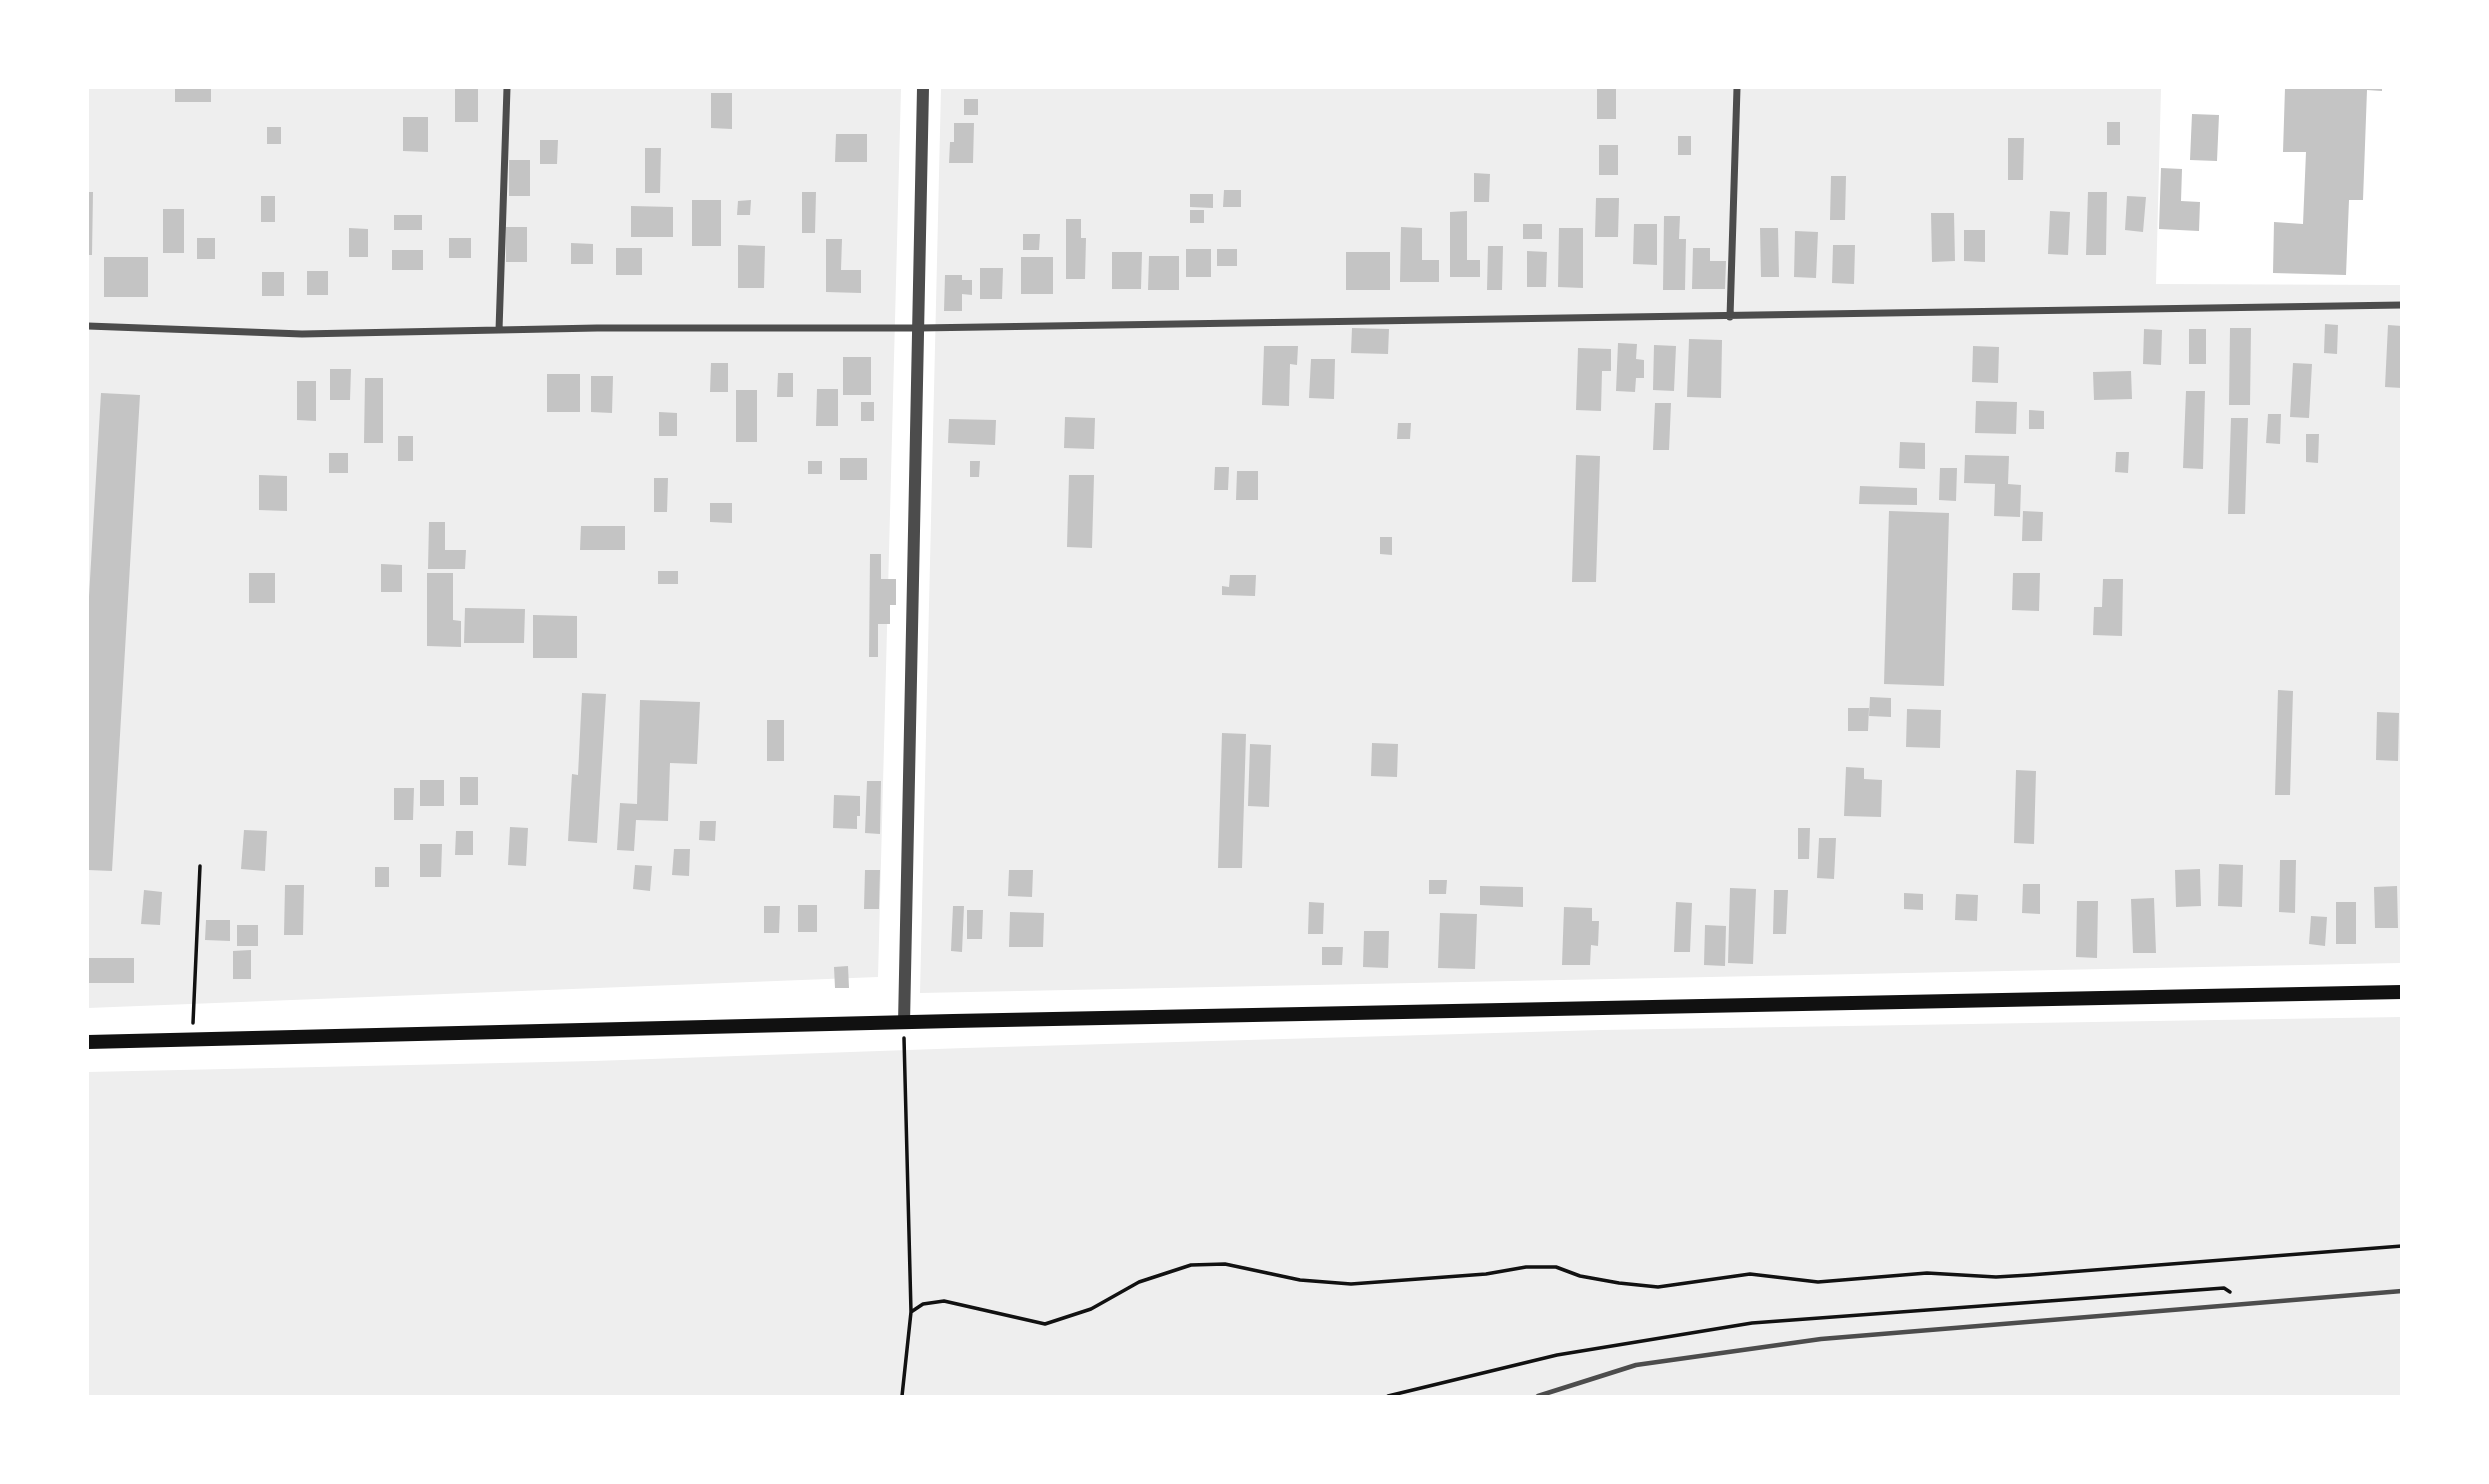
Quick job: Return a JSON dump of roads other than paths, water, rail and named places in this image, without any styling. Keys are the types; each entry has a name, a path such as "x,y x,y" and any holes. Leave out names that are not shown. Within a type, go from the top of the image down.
{"main road":[{"path":"88,1042 2402,992"}],"street":[{"path":"499,330 507,88"},
{"path":"904,1023 923,88"},
{"path":"1731,317 1737,88"},
{"path":"88,326 302,334 597,328 919,328 1731,317 2402,305"}],"lane":[{"path":"1538,1396 1636,1365 1821,1339 2402,1291"}]}
